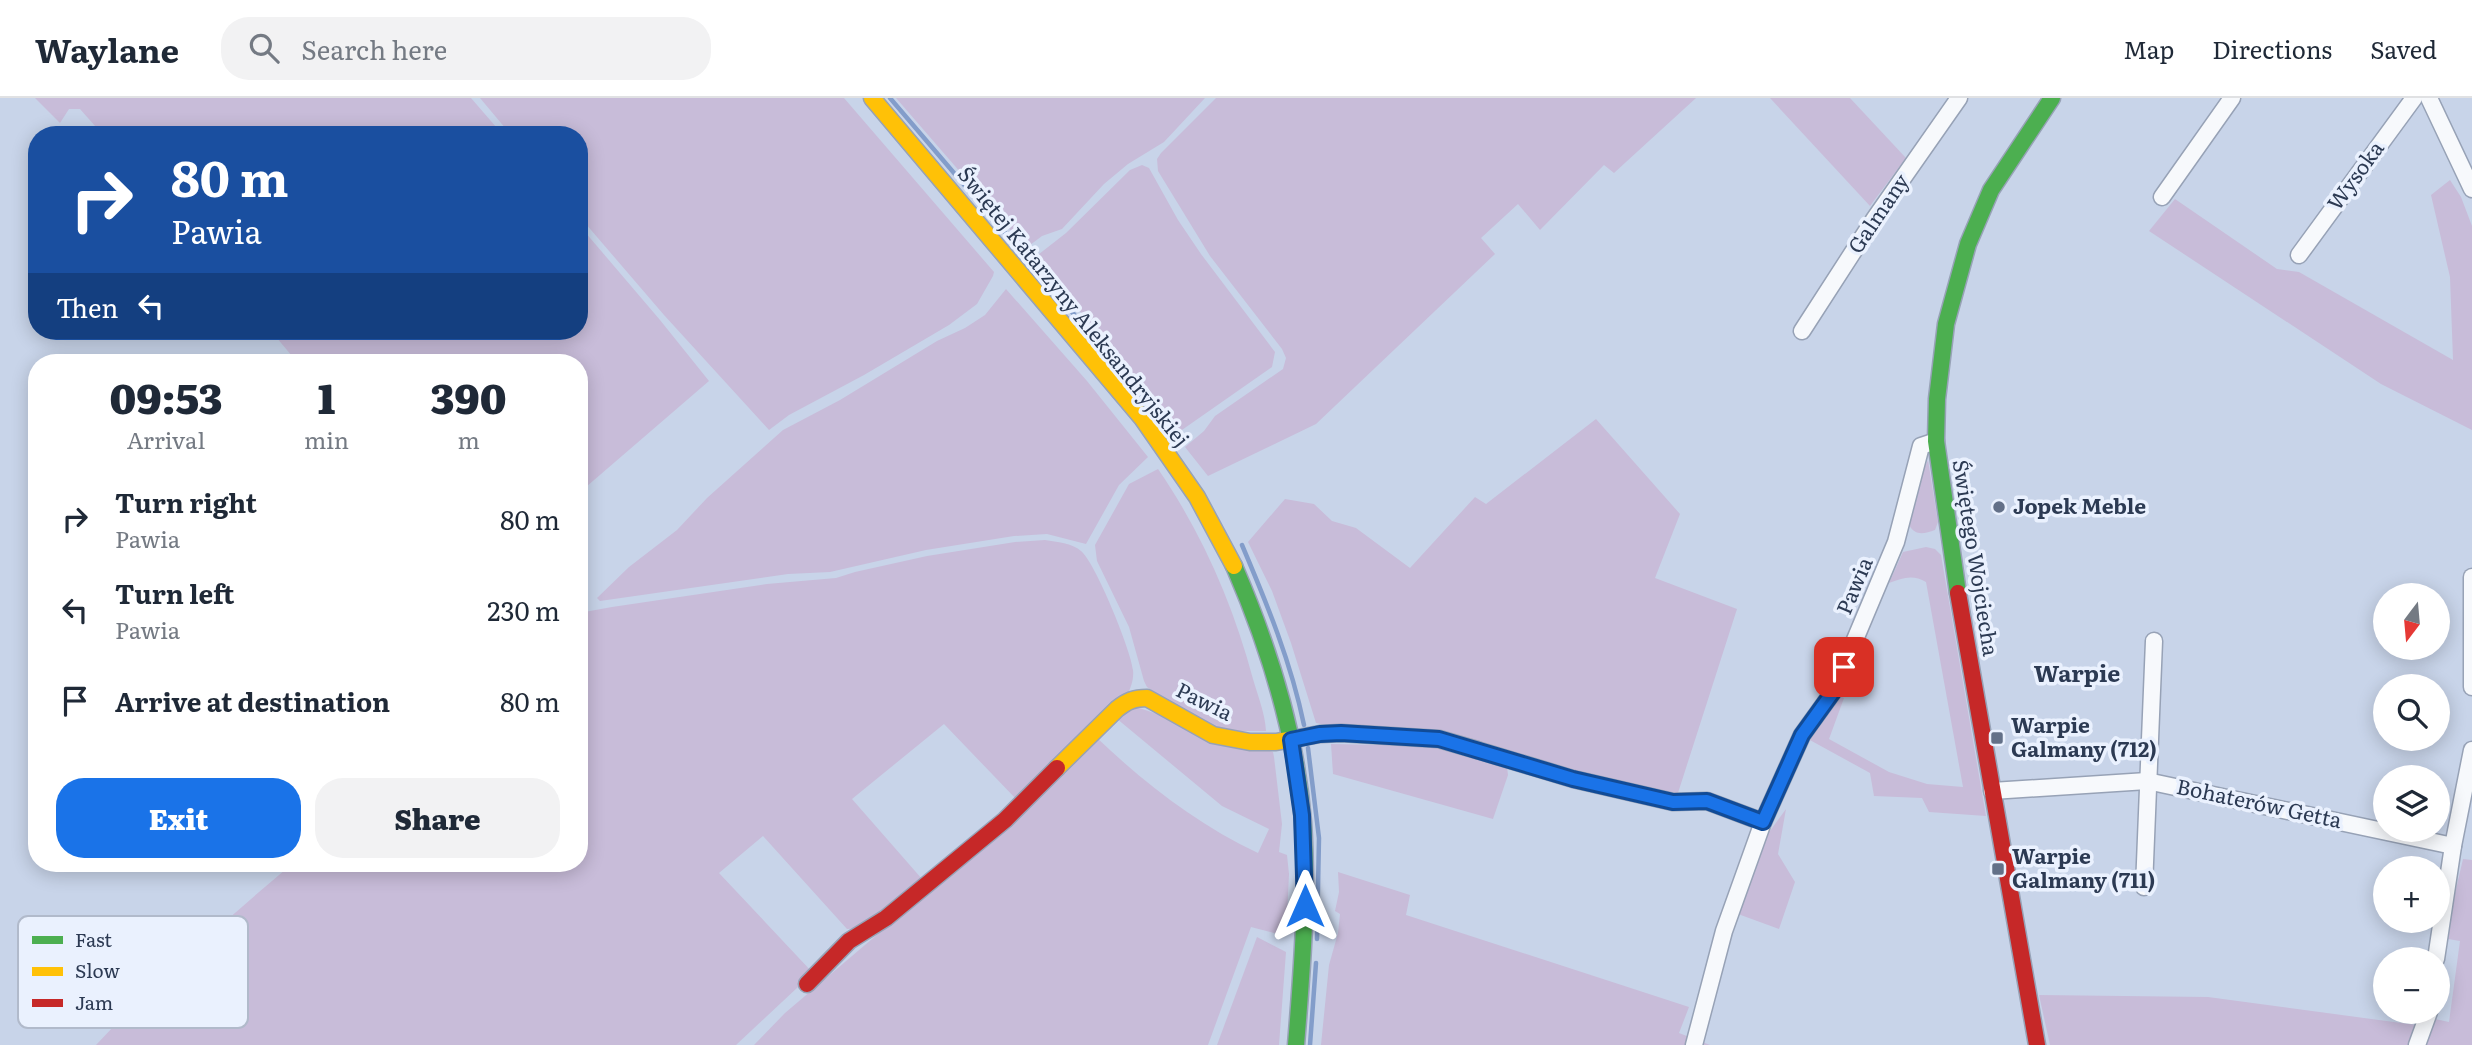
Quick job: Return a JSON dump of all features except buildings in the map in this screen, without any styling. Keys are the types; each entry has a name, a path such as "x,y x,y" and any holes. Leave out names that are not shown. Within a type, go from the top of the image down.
{"street":[{"name":"Świętej Katarzyny Aleksandryjskiej","path":"872,98 1107,376 1167,452 1212,523 1246,592 1273,666 1291,740 1302,815 1305,862 1304,958 1296,1045"},
{"name":"Galmany","path":"1801,331 1875,218 1959,98"},
{"name":"Świętego Wojciecha","path":"2037,1045 1942,500 1936,441 1937,399 1946,324 1968,244 1991,190 2052,98"},
{"path":"2162,198 2232,98"},
{"name":"Wysoka","path":"2299,255 2414,98"},
{"path":"2429,98 2472,189"},
{"name":"Pawia","path":"1694,1045 1724,931 1763,822 1802,735 1839,680 1896,542 1921,446 1936,441"},
{"path":"2472,577 2472,687"},
{"name":"Bohaterów Getta","path":"2144,887 2154,641"},
{"name":"Pawia","path":"807,984 849,941 886,918 1005,820 1127,701 1136,698 1147,698 1213,735 1264,743 1341,733 1439,739 1573,779 1673,802 1707,801 1763,822"},
{"path":"2438,947 2453,846 2472,750"},
{"name":"Bohaterów Getta","path":"1992,791 2147,781 2453,846"},
{"path":"2417,1045 2424,1024"}],"shaded area":[{"path":"35,98 471,98 495,126 95,126 80,109 69,109 60,123"},
{"path":"480,98 844,98 994,272 993,276 977,304 949,325 789,415 769,430 588,226 588,126 503,126"},
{"path":"896,98 1205,98 1164,142 1128,164 1104,184 1062,229 1042,236 1026,248"},
{"path":"1216,98 1696,98 1614,173 1604,165 1540,230 1518,204 1481,238 1495,254 1316,424 1208,476 1185,447 1204,431 1215,416 1283,369 1286,358 1282,349 1210,256 1158,171 1157,159 1161,153"},
{"path":"1770,98 1850,98 1906,158 1870,206"},
{"path":"1142,165 1149,168 1201,254 1275,352 1272,367 1179,432 1128,367 1034,258 1066,233 1130,170"},
{"path":"2450,180 2461,197 2472,226 2472,430 2381,384 2149,231 2175,199 2277,269 2299,272 2453,360 2450,277 2431,195"},
{"path":"588,236 709,381 588,485 588,354 290,354 279,340 588,340"},
{"path":"1006,289 1087,381 1148,457 1119,485 1086,544 1047,534 1014,536 926,550 830,572 788,574 600,601 597,598 629,567 677,530 707,498 783,430 840,400 937,341 965,328 985,315"},
{"path":"1596,419 1680,514 1655,578 1737,609 1677,796 1316,723 1272,591 1248,542 1285,499 1314,504 1332,521 1356,528 1410,568 1475,497 1486,504"},
{"path":"1928,460 1938,522 1935,530 1920,533 1909,525 1921,476"},
{"path":"1158,469 1189,518 1226,596 1245,651 1266,731 1214,731 1147,687 1144,681 1129,627 1097,561 1095,545 1129,484"},
{"path":"1045,540 1064,543 1077,548 1087,558 1112,607 1131,660 1133,677 1127,696 1017,800 944,724 852,799 922,879 864,928 847,929 763,836 719,873 813,973 736,1045 96,1045 112,1028 248,1028 248,916 232,916 283,872 588,872 588,611 767,584 836,578 927,556"},
{"path":"1926,547 1935,549 1941,555 1986,816 1929,812 1922,798 1874,796 1870,773 1808,739 1837,695 1844,698 1829,739 1889,772 1927,784 1963,787 1926,582 1912,577 1889,583 1903,552"},
{"path":"1130,705 1273,752 1282,824 1279,852 1287,855 1289,874 1286,936 1251,927 1208,1045 754,1045 785,1013 919,899 1096,737 1172,801 1214,829 1258,853 1269,829 1222,806 1116,718"},
{"path":"1331,744 1437,746 1507,767 1508,775 1493,819 1333,774"},
{"path":"1786,809 1778,854 1795,882 1779,929 1738,914 1764,839"},
{"path":"2463,859 2472,860 2472,1045 2424,1045 2433,1024 2450,1024 2460,941 2448,939"},
{"path":"1338,872 1410,895 1406,915 1689,1007 1679,1033 1710,1045 1321,1045 1329,965 1340,914 1335,911 1339,892"},
{"path":"1257,937 1286,952 1279,1045 1217,1045"},
{"path":"2039,995 2208,997 2373,1019 2373,1024 2416,1025 2408,1045 2050,1045"}],"waterway":[{"path":"890,98 1018,248"},
{"path":"1034,266 1173,434"},
{"path":"1242,545 1285,656 1304,725"},
{"path":"1308,748 1319,838 1317,939"},
{"path":"1310,1045 1316,963"}],"traffic: fast":[{"path":"1958,593 1936,441 1937,399 1946,324 1968,244 1991,190 2052,98"},
{"path":"1234,566 1259,628 1279,691 1299,788 1303,822 1305,906 1296,1045"},
{"path":"1477,750 1573,779 1673,802 1707,801 1763,822"}],"traffic: slow":[{"path":"872,98 1142,418 1197,497 1234,566"},
{"path":"1057,768 1117,709 1131,700 1142,698 1147,698 1213,735 1250,742 1276,742 1341,733 1439,739 1477,750"}],"traffic: jam":[{"path":"1958,593 2037,1045"},
{"path":"807,984 849,941 886,918 1005,820 1057,768"}],"place":[{"name":"Jopek Meble","path":"1999,507"},
{"name":"Warpie Galmany (712)","path":"1997,738"},
{"name":"Warpie Galmany (711)","path":"1998,869"}],"district":[{"name":"Warpie","path":"2077,674"}],"route":[{"path":"1305,906 1302,815 1291,740 1341,733 1439,739 1573,779 1673,802 1707,801 1763,822 1802,735 1833,692 1844,667"}]}
